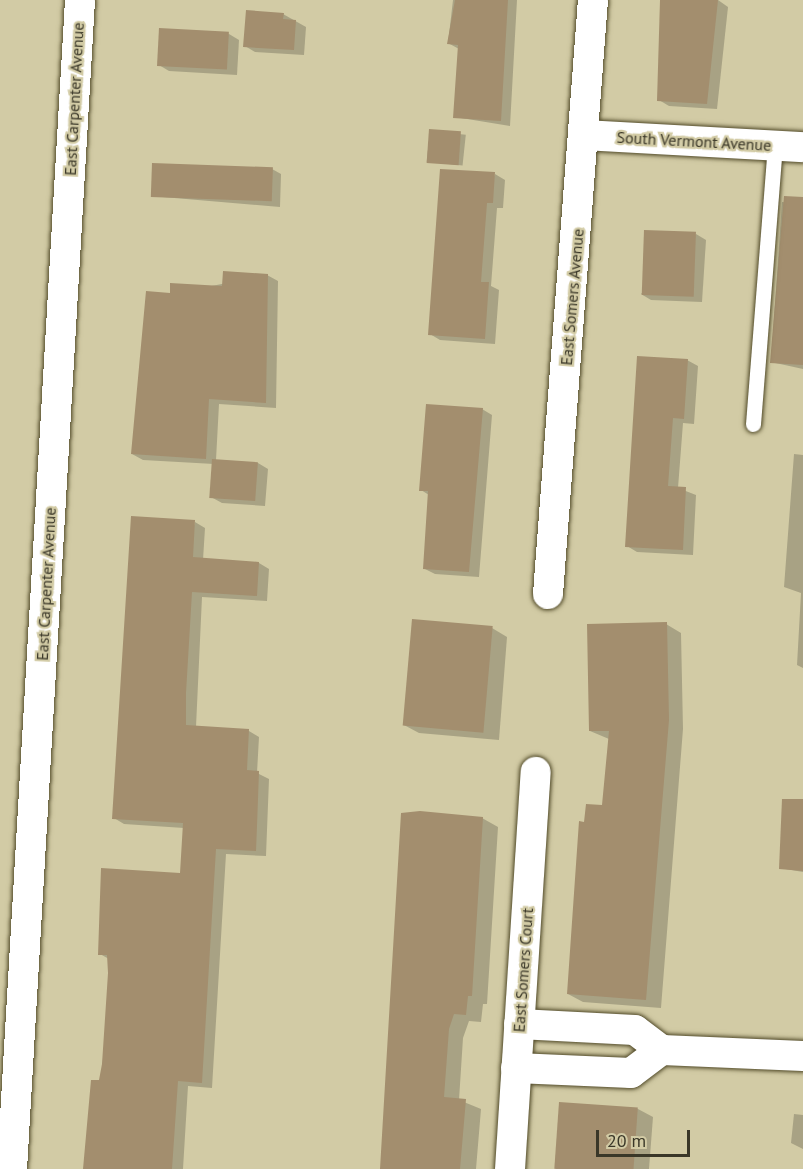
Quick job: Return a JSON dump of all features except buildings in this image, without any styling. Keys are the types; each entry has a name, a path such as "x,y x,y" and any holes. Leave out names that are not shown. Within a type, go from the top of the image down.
{"street":[{"name":"East Carpenter Avenue","path":"12,1169 80,0"},
{"name":"East Somers Avenue","path":"547,600 585,135 593,0"},
{"name":"South Vermont Avenue","path":"585,135 789,147"},
{"name":"East Somers Court","path":"510,1169 536,772"},
{"path":"519,1024 635,1030 662,1050 803,1056"},
{"path":"516,1068 631,1073 662,1050"}],"lane":[{"path":"753,424 789,147"}]}
